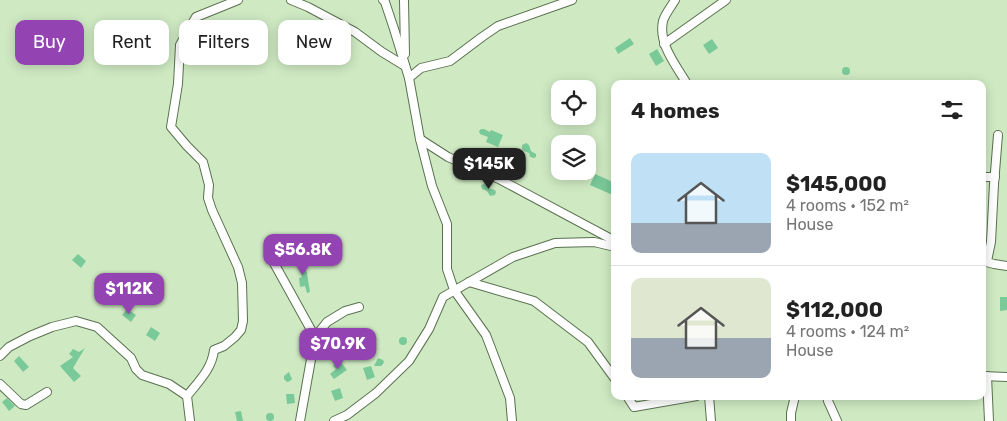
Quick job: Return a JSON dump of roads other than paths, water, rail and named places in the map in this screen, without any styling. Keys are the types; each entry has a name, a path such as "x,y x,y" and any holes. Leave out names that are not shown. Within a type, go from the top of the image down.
{"street":[{"path":"190,421 187,396 204,376 213,360 214,350 224,346 236,337 241,330 243,305 242,283 238,267 208,198 209,185 203,162 171,127 178,84 180,45 196,16 238,0"},
{"path":"291,0 356,32 382,52 405,66"},
{"path":"383,0 409,78 420,139 432,186 447,224 447,269 454,290 486,335 510,398 512,421"},
{"path":"404,0 405,66"},
{"path":"409,78 421,68 450,61 498,26 572,0"},
{"path":"675,0 663,20 662,35 664,44 685,80"},
{"path":"664,44 726,0"},
{"path":"986,258 991,242 998,135"},
{"path":"420,139 448,157 499,179 611,238"},
{"path":"986,177 995,177"},
{"path":"334,421 347,415 376,393 408,361 429,329 443,296 513,257 555,243 594,242 611,246"},
{"path":"986,261 1007,266"},
{"path":"274,263 315,337"},
{"path":"468,282 534,301 588,342 611,374"},
{"path":"300,421 315,337 327,322 359,307"},
{"path":"0,356 9,347 30,336 52,327 76,322 97,327 131,358 136,369 142,374 169,384 187,396"},
{"path":"986,376 1007,377"},
{"path":"0,384 21,404 26,405 48,392"},
{"path":"986,387 989,421"},
{"path":"630,400 634,407 674,400"},
{"path":"708,400 711,421"},
{"path":"791,421 790,413 794,400"},
{"path":"828,400 837,421"}]}
